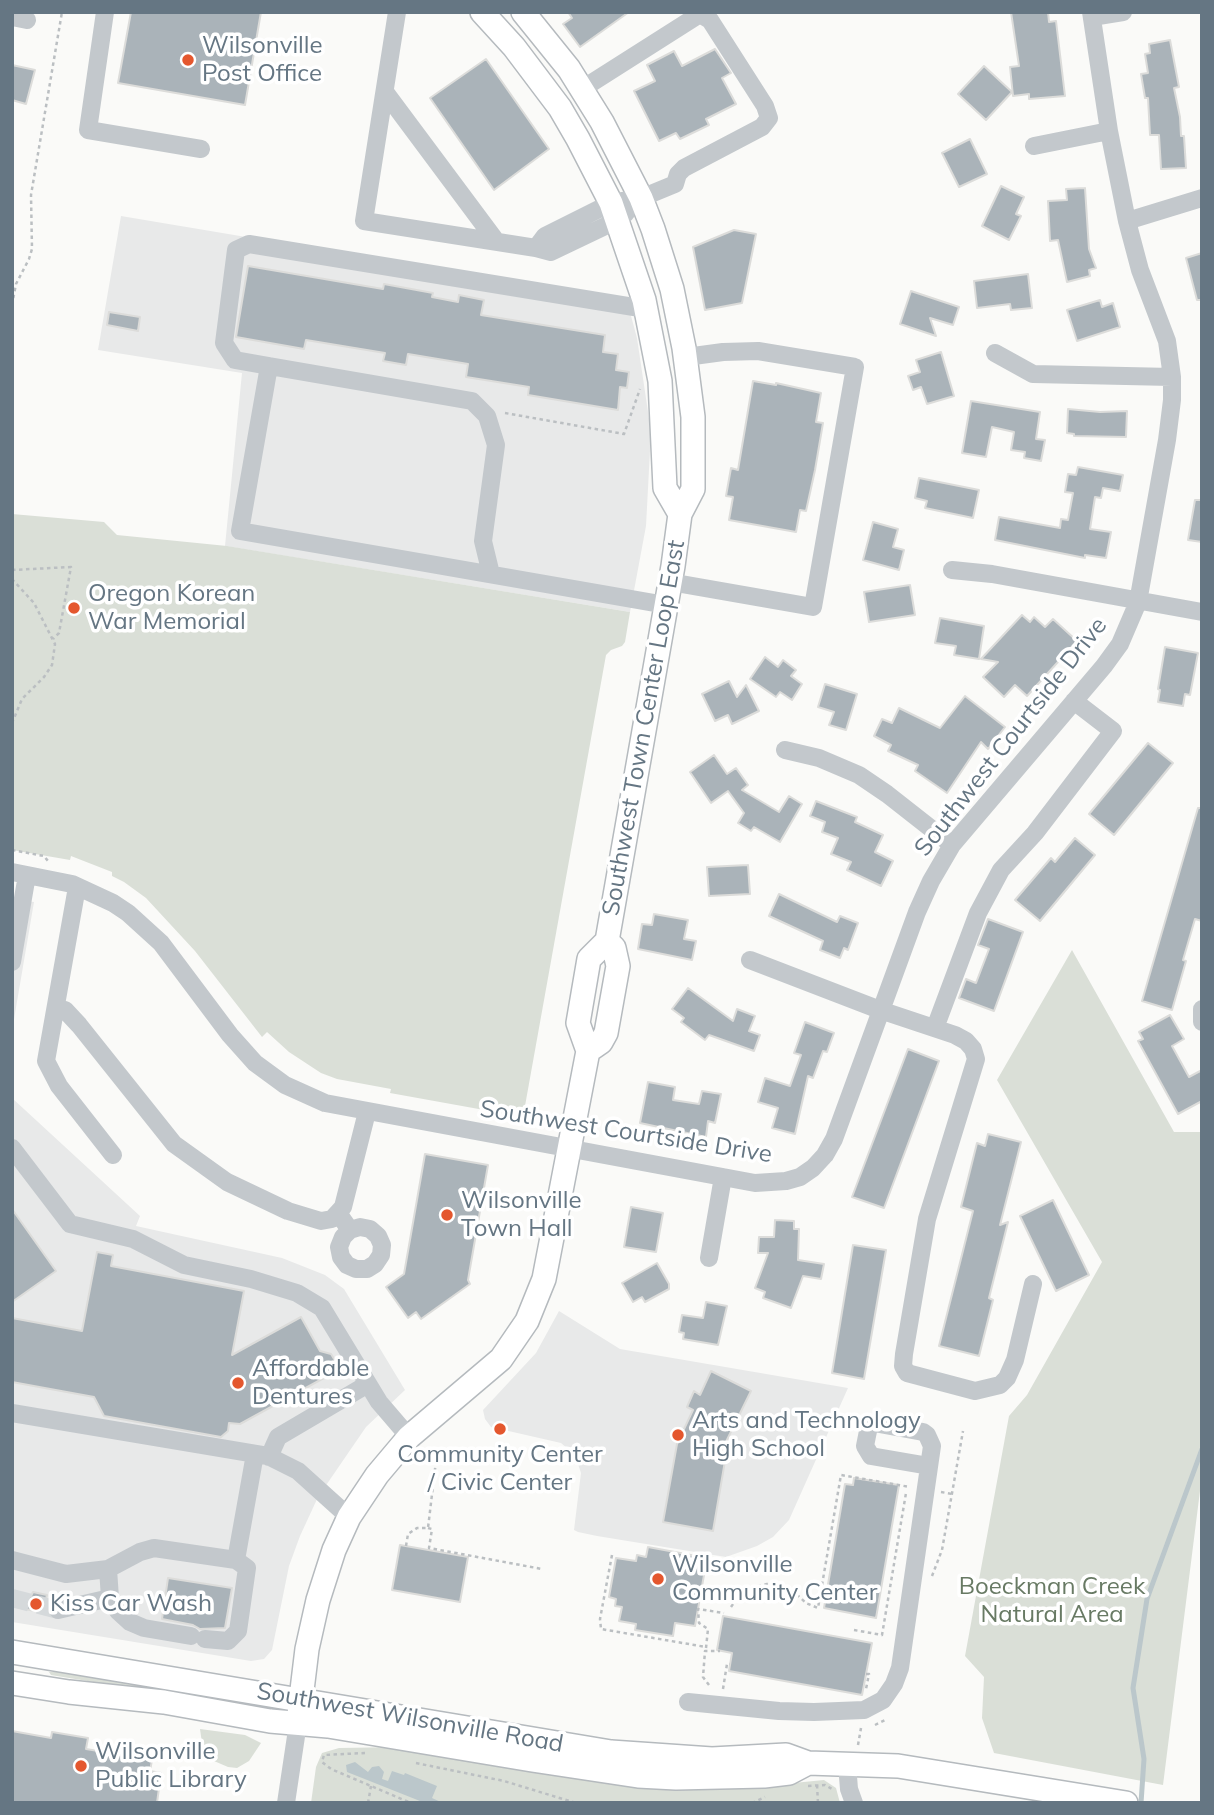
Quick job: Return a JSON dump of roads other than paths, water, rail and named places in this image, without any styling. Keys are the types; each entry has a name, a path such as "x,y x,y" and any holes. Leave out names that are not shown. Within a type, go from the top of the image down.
{"main road":[{"name":"Southwest Town Center Loop East","path":"482,12 514,47 560,108 615,212 646,309 660,381 665,488 680,514"},
{"name":"Southwest Town Center Loop East","path":"299,1712 307,1648 318,1600 340,1534 349,1517 377,1475 409,1437 488,1371 514,1342 540,1292 549,1263 588,1051 601,1042 606,1033 614,992 618,959 614,948 607,941 680,514 693,489 693,417 686,357 672,289 641,198 615,145 582,89 526,14"},
{"name":"Southwest Wilsonville Road","path":"12,1652 299,1712"},
{"name":"Southwest Wilsonville Road","path":"12,1682 299,1712 611,1752 712,1759 786,1755 808,1763 853,1755 1126,1803"}],"street":[{"path":"105,12 88,130 201,149"},
{"path":"397,12 364,221 536,248 545,236 615,212 675,184 678,174 684,168 762,127 769,117 765,106 710,20 700,14 582,89"},
{"path":"1092,15 1123,12"},
{"name":"Southwest Courtside Drive","path":"20,873 77,887 113,903 144,926 161,943 240,1048 268,1073 308,1097 367,1112 755,1183 786,1181 800,1177 813,1168 825,1156 834,1139 930,881 952,845 1120,644 1138,601 1167,440 1172,377 1167,341 1140,270 1127,221 1109,131 1092,15"},
{"path":"385,92 496,242"},
{"path":"1034,146 1109,131"},
{"path":"1127,221 1202,198"},
{"path":"491,574 483,541 496,445 487,416 472,401 235,360 224,343 236,250 249,244 646,309"},
{"path":"269,366 240,531 491,574 813,607 855,367 758,351 686,357"},
{"path":"995,354 1033,374 1172,377"},
{"path":"952,570 992,574 1202,612"},
{"path":"935,1028 978,913 1001,870 1035,834 1113,731 1074,701"},
{"path":"785,750 819,758 859,775 952,845"},
{"path":"12,962 20,873"},
{"path":"77,887 46,1061 59,1086 113,1154"},
{"path":"750,960 935,1028 966,1041 973,1049 976,1059 927,1219 904,1354 904,1370 916,1376 975,1391 1000,1385 1007,1378 1015,1360 1033,1284"},
{"path":"56,1008 65,1010 79,1025 174,1144 227,1182 288,1211 321,1221 332,1219 343,1207 367,1112"},
{"path":"1202,1009 1202,1022"},
{"path":"12,1148 70,1224 133,1239 184,1265 251,1279 297,1293 322,1308 379,1402 409,1437"},
{"path":"709,1258 723,1177"},
{"path":"338,1213 350,1230"},
{"path":"236,1560 262,1456 278,1437 368,1384"},
{"path":"12,1413 262,1456 299,1471 349,1517"},
{"path":"688,1702 814,1712 863,1710 883,1700 894,1684 900,1668 929,1466"},
{"path":"12,1560 66,1574 108,1569 140,1552 154,1548 236,1560 247,1567 237,1631 229,1641 144,1628 124,1616 110,1598 108,1569"},
{"path":"58,1610 110,1598"},
{"path":"286,1803 299,1712"},
{"path":"853,1755 849,1789 854,1803"}],"waterway":[{"path":"1141,1803 1144,1759 1133,1688 1147,1599 1202,1449"}],"tunnel":[{"path":"12,1598 58,1610"}],"place":[{"name":"Wilsonville Post Office","path":"188,60"},
{"name":"Oregon Korean War Memorial","path":"74,608"},
{"name":"Wilsonville Town Hall","path":"447,1215"},
{"name":"Affordable Dentures","path":"238,1383"},
{"name":"Community Center / Civic Center","path":"500,1429"},
{"name":"Arts and Technology High School","path":"678,1435"},
{"name":"Wilsonville Community Center","path":"658,1579"},
{"name":"Kiss Car Wash","path":"36,1604"},
{"name":"Wilsonville Public Library","path":"81,1766"}],"park label":[{"name":"Boeckman Creek Natural Area","path":"1052,1601"}]}
